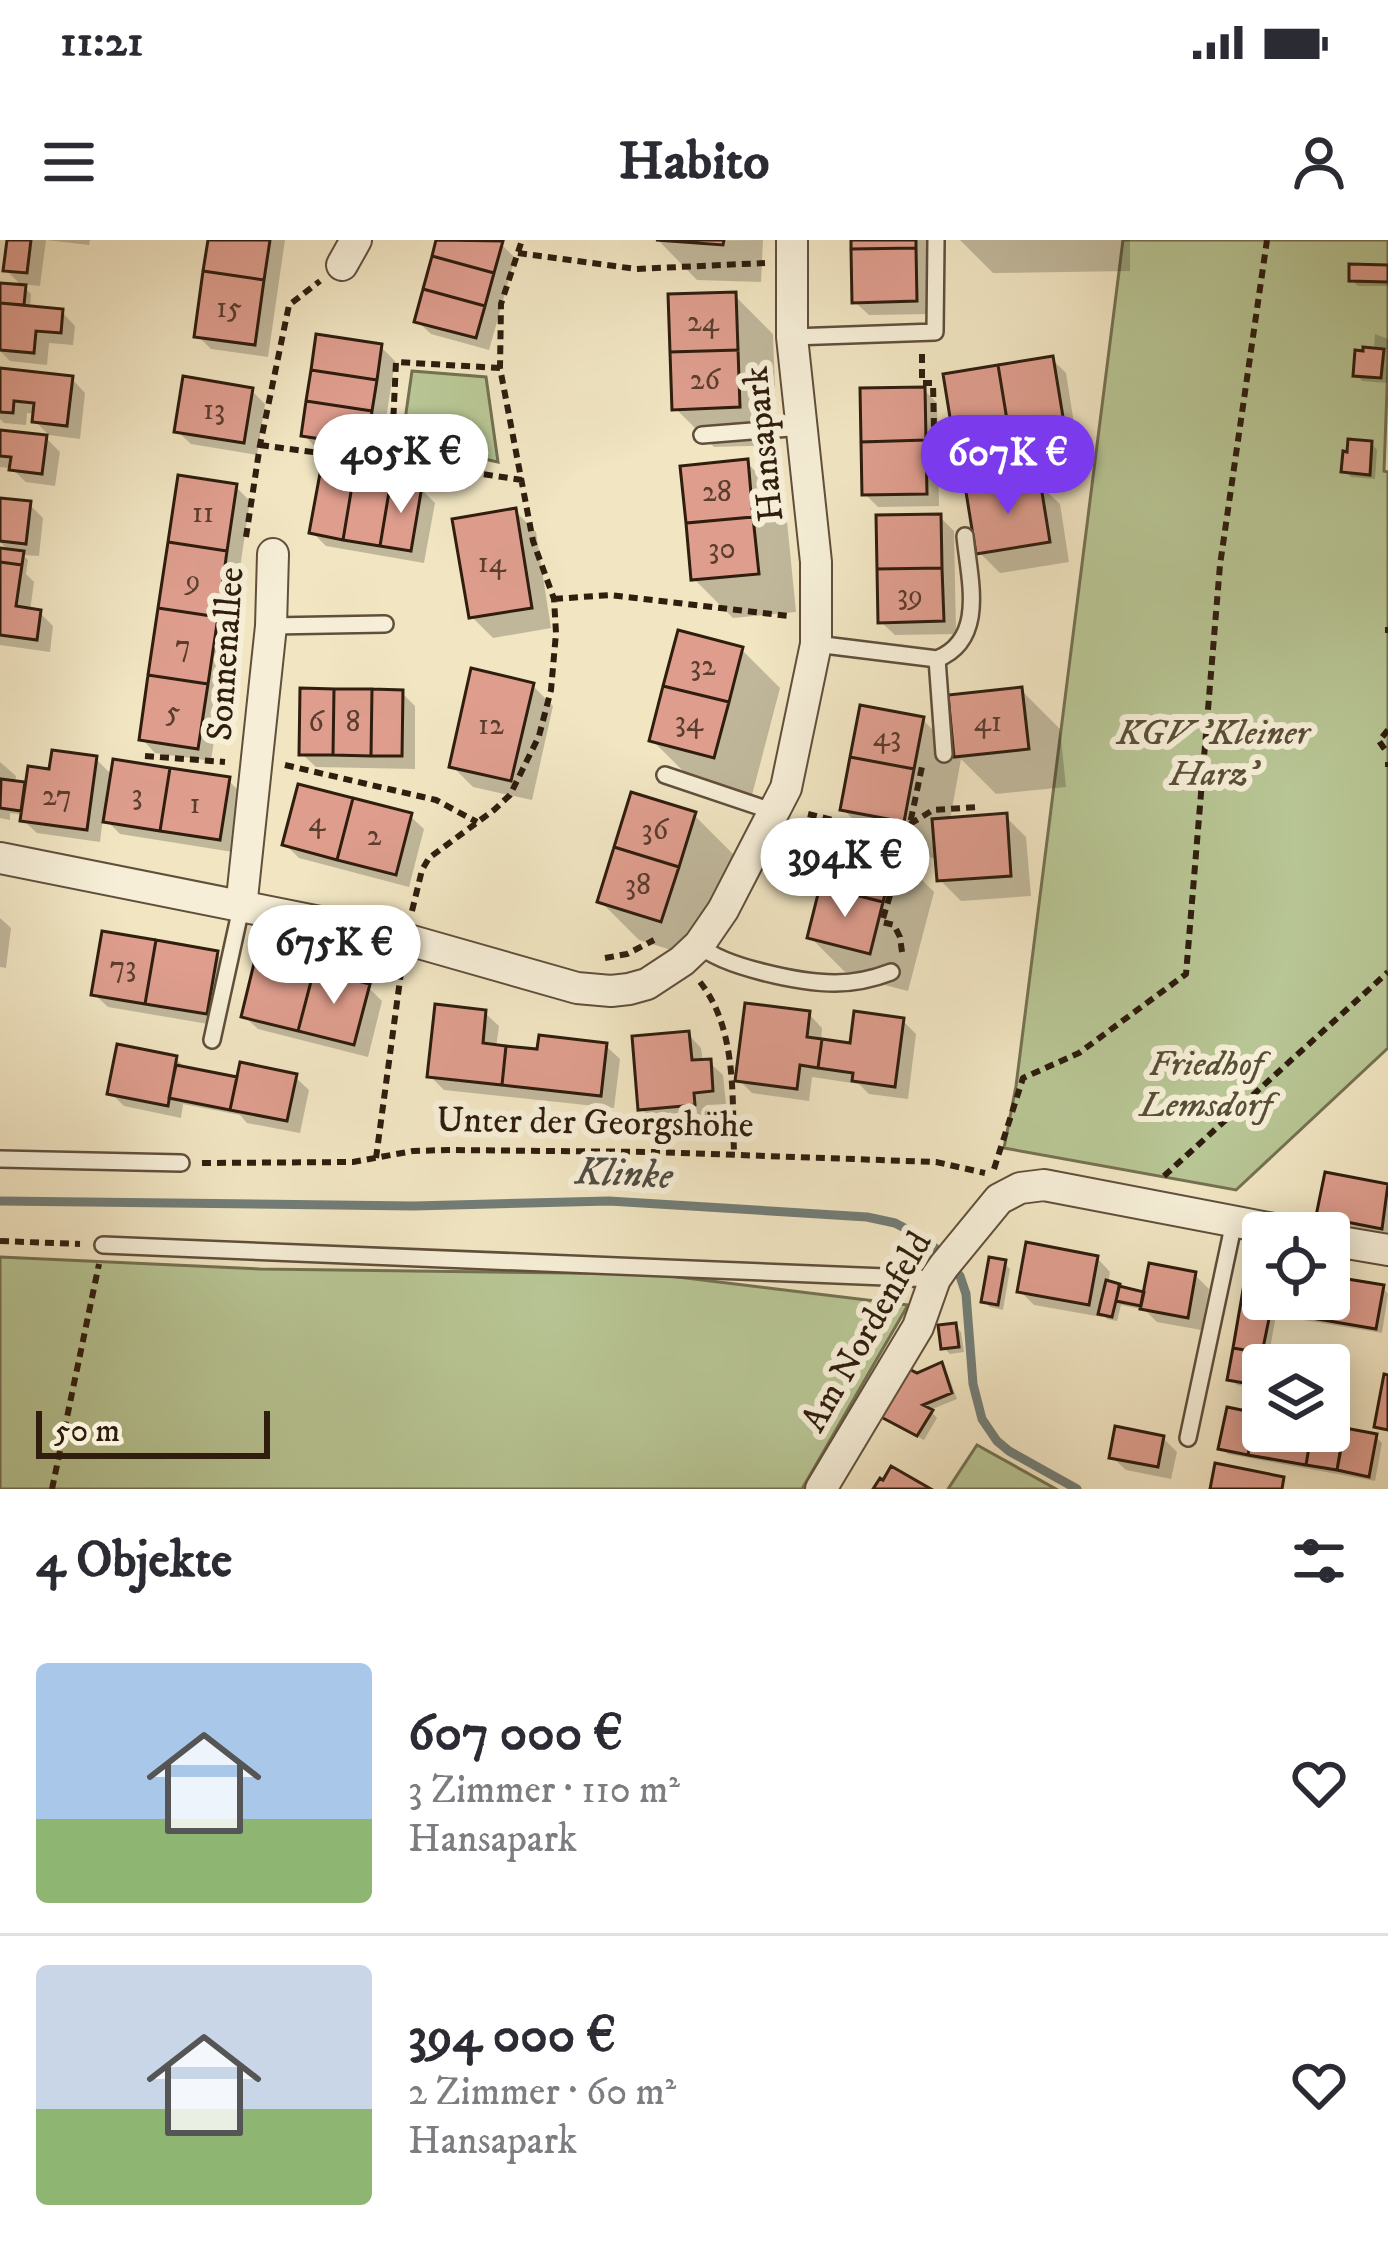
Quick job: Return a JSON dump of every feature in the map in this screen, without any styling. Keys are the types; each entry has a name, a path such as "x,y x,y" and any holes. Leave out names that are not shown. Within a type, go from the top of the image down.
{"street":[{"name":"Hansapark","path":"701,962 723,910 787,812 803,628 816,562 792,337 791,251"},
{"name":"Sonnenallee","path":"241,908 271,626 273,554"},
{"path":"0,857 405,939 577,988 611,991 647,984 701,962"},
{"name":"Am Nordenfeld","path":"821,1489 918,1327 940,1273 999,1199 1019,1188 1044,1185 1135,1203"},
{"path":"1135,1203 1242,1223"},
{"path":"1350,1244 1388,1250"}],"lane":[{"path":"792,337 935,332 936,240"},
{"path":"702,435 803,428"},
{"path":"803,628 937,659 954,653 972,620 965,536"},
{"path":"271,626 386,624"},
{"path":"937,659 944,754"},
{"path":"665,775 787,812"},
{"path":"212,1040 241,908"},
{"path":"701,962 815,982 854,982 891,972"},
{"path":"0,1160 181,1163"},
{"path":"1188,1438 1234,1222"},
{"path":"104,1244 940,1273"}],"path":[{"path":"376,1158 405,939 425,864 510,795 546,716 555,667 554,599 533,541 500,368 501,304 522,240"},
{"name":"Unter der Georgshöhe","path":"181,1163 353,1162 448,1150 734,1153 936,1162 992,1174 1023,1078 1079,1053 1186,974 1220,565 1267,240"},
{"path":"518,253 636,269 791,251"},
{"name":"Sonnenallee","path":"273,554 246,537 289,305 349,252"},
{"path":"922,332 922,383 933,383 935,475 940,483 953,487 1010,479"},
{"path":"449,469 392,446 396,362 500,368"},
{"path":"260,445 522,480"},
{"path":"554,599 610,595 803,628"},
{"path":"790,596 803,628"},
{"path":"1388,730 1379,741 1388,761"},
{"path":"145,756 242,763 258,758 436,800 477,822"},
{"path":"891,972 903,950 894,925 883,922 923,762"},
{"path":"910,824 933,810 979,807"},
{"path":"787,812 907,838"},
{"path":"597,959 627,954 666,933"},
{"path":"701,962 728,1048 734,1153"},
{"path":"1135,1203 1388,972"},
{"path":"0,1240 104,1244 52,1489"}],"green space":[{"name":"KGV 'Kleiner Harz'","path":"1123,240 1388,240 1384,471 1388,472 1388,1048 1236,1190 1004,1148 1016,1086"},
{"path":"412,371 486,377 498,462 402,441"},
{"path":"0,1257 260,1269 653,1274 908,1305 802,1489 0,1489"},
{"path":"977,1445 1056,1489 948,1489"}],"building":[{"path":"7,240 31,240 27,273 3,271"},
{"path":"208,240 270,240 264,280 203,271"},
{"path":"436,240 503,241 494,273 432,256"},
{"path":"656,240 724,240 723,245"},
{"path":"851,240 916,240 916,248 851,249"},
{"path":"916,248 917,301 852,303 851,249"},
{"path":"432,256 494,273 485,306 423,289"},
{"path":"1349,264 1388,265 1388,282 1349,281"},
{"path":"203,271 264,280 255,345 194,337"},
{"path":"0,283 26,285 24,305 0,303"},
{"path":"423,289 485,306 476,338 414,322"},
{"path":"736,292 738,350 670,352 668,294"},
{"path":"0,303 63,309 61,333 36,331 34,353 0,350"},
{"path":"316,334 382,344 377,380 311,370"},
{"path":"1363,347 1384,349 1381,378 1353,376 1355,350 1363,351"},
{"path":"738,350 740,407 672,410 670,352"},
{"path":"1053,356 1063,417 1008,426 998,365"},
{"path":"998,365 1008,426 953,436 943,374"},
{"path":"0,368 73,376 67,426 32,422 34,403 14,401 13,413 0,412"},
{"path":"311,370 377,380 372,411 306,401"},
{"path":"183,376 253,388 244,443 174,432"},
{"path":"925,387 926,440 861,442 860,388"},
{"path":"306,401 372,411 367,446 301,436"},
{"path":"0,430 47,435 42,474 9,470 11,457 0,456"},
{"path":"1348,439 1372,441 1370,475 1341,472"},
{"path":"926,440 927,494 862,495 861,442"},
{"path":"748,459 753,517 686,523 680,466"},
{"path":"321,468 354,474 343,540 309,533"},
{"path":"354,474 391,480 380,546 343,540"},
{"path":"178,475 237,484 227,551 168,542"},
{"path":"391,480 422,486 411,551 380,546"},
{"path":"1040,480 1050,542 976,554 966,492"},
{"path":"0,498 31,501 26,544 0,541"},
{"path":"516,508 532,608 469,618 452,519"},
{"path":"941,514 942,568 877,569 876,515"},
{"path":"753,517 759,574 691,580 686,523"},
{"path":"168,542 227,551 218,617 158,608"},
{"path":"0,548 24,551 22,565 0,562"},
{"path":"0,562 22,565 16,606 41,610 37,640 0,635"},
{"path":"942,568 944,621 878,623 877,569"},
{"path":"158,608 218,617 208,684 148,675"},
{"path":"678,630 743,647 729,702 663,686"},
{"path":"471,668 534,683 511,781 449,767"},
{"path":"148,675 208,684 198,749 139,740"},
{"path":"663,686 729,702 714,758 649,741"},
{"path":"1022,687 1029,749 954,757 948,695"},
{"path":"300,688 334,689 333,755 299,755"},
{"path":"334,689 372,689 371,756 333,755"},
{"path":"372,689 403,690 402,756 371,756"},
{"path":"860,705 924,717 914,769 850,757"},
{"path":"52,750 97,756 87,830 20,821 28,766 49,769"},
{"path":"850,757 914,769 904,822 840,810"},
{"path":"113,759 170,768 160,831 103,822"},
{"path":"170,768 230,777 220,840 160,831"},
{"path":"1,779 25,782 21,811 0,808"},
{"path":"298,784 353,798 337,860 282,845"},
{"path":"631,792 696,812 679,867 614,847"},
{"path":"353,798 412,813 396,875 337,860"},
{"path":"1007,813 1011,876 937,881 932,819"},
{"path":"834,834 897,851 883,902 820,886"},
{"path":"614,847 679,867 661,922 597,902"},
{"path":"820,886 883,902 870,954 807,938"},
{"path":"102,931 156,940 145,1004 91,995"},
{"path":"156,940 218,951 207,1014 145,1004"},
{"path":"256,955 314,970 298,1031 241,1017"},
{"path":"314,970 370,984 354,1045 298,1031"},
{"path":"745,1003 810,1011 807,1037 822,1039 818,1068 800,1065 797,1089 735,1081"},
{"path":"435,1004 486,1010 483,1043 506,1046 502,1085 427,1077"},
{"path":"854,1011 904,1018 895,1087 852,1081 853,1073 818,1068 822,1039 850,1043"},
{"path":"689,1031 692,1060 711,1059 713,1091 694,1093 695,1105 638,1110 632,1036"},
{"path":"539,1035 607,1043 601,1096 502,1085 506,1046 537,1049"},
{"path":"117,1044 177,1056 168,1106 107,1094"},
{"path":"240,1062 297,1074 287,1121 230,1110"},
{"path":"176,1065 237,1077 230,1110 169,1098"},
{"path":"1325,1172 1388,1184 1382,1229 1350,1223 1350,1212 1317,1212"},
{"path":"1026,1242 1098,1256 1089,1305 1017,1292"},
{"path":"989,1257 1006,1260 998,1305 981,1302"},
{"path":"1149,1263 1196,1272 1188,1318 1140,1309"},
{"path":"1350,1279 1384,1285 1376,1329 1323,1320 1350,1320"},
{"path":"1106,1280 1120,1284 1112,1317 1098,1314"},
{"path":"1119,1286 1144,1292 1141,1306 1116,1301"},
{"path":"1242,1296 1242,1320 1269,1320 1264,1344 1233,1348"},
{"path":"956,1323 959,1347 941,1349 938,1325"},
{"path":"1233,1348 1242,1350 1242,1383 1227,1380"},
{"path":"942,1362 952,1393 923,1405 933,1410 917,1436 881,1417 909,1369 917,1373"},
{"path":"1384,1374 1388,1375 1388,1430 1374,1427"},
{"path":"1227,1407 1242,1410 1242,1452 1248,1455 1218,1449"},
{"path":"1115,1426 1164,1436 1158,1467 1109,1458"},
{"path":"1350,1429 1377,1434 1369,1477 1337,1470 1340,1452 1350,1452"},
{"path":"1249,1452 1308,1452 1306,1465"},
{"path":"1308,1452 1340,1452 1337,1470 1306,1465"},
{"path":"1215,1463 1284,1477 1282,1489 1210,1489"},
{"path":"891,1466 931,1489 873,1489"}],"waterway":[{"name":"Klinke","path":"0,1201 414,1206 609,1201 867,1217 895,1223 935,1248 960,1276 966,1294 973,1384 982,1419 997,1441 1077,1489"}],"park label":[{"name":"Friedhof Lemsdorf","path":"1206,1084"}]}
